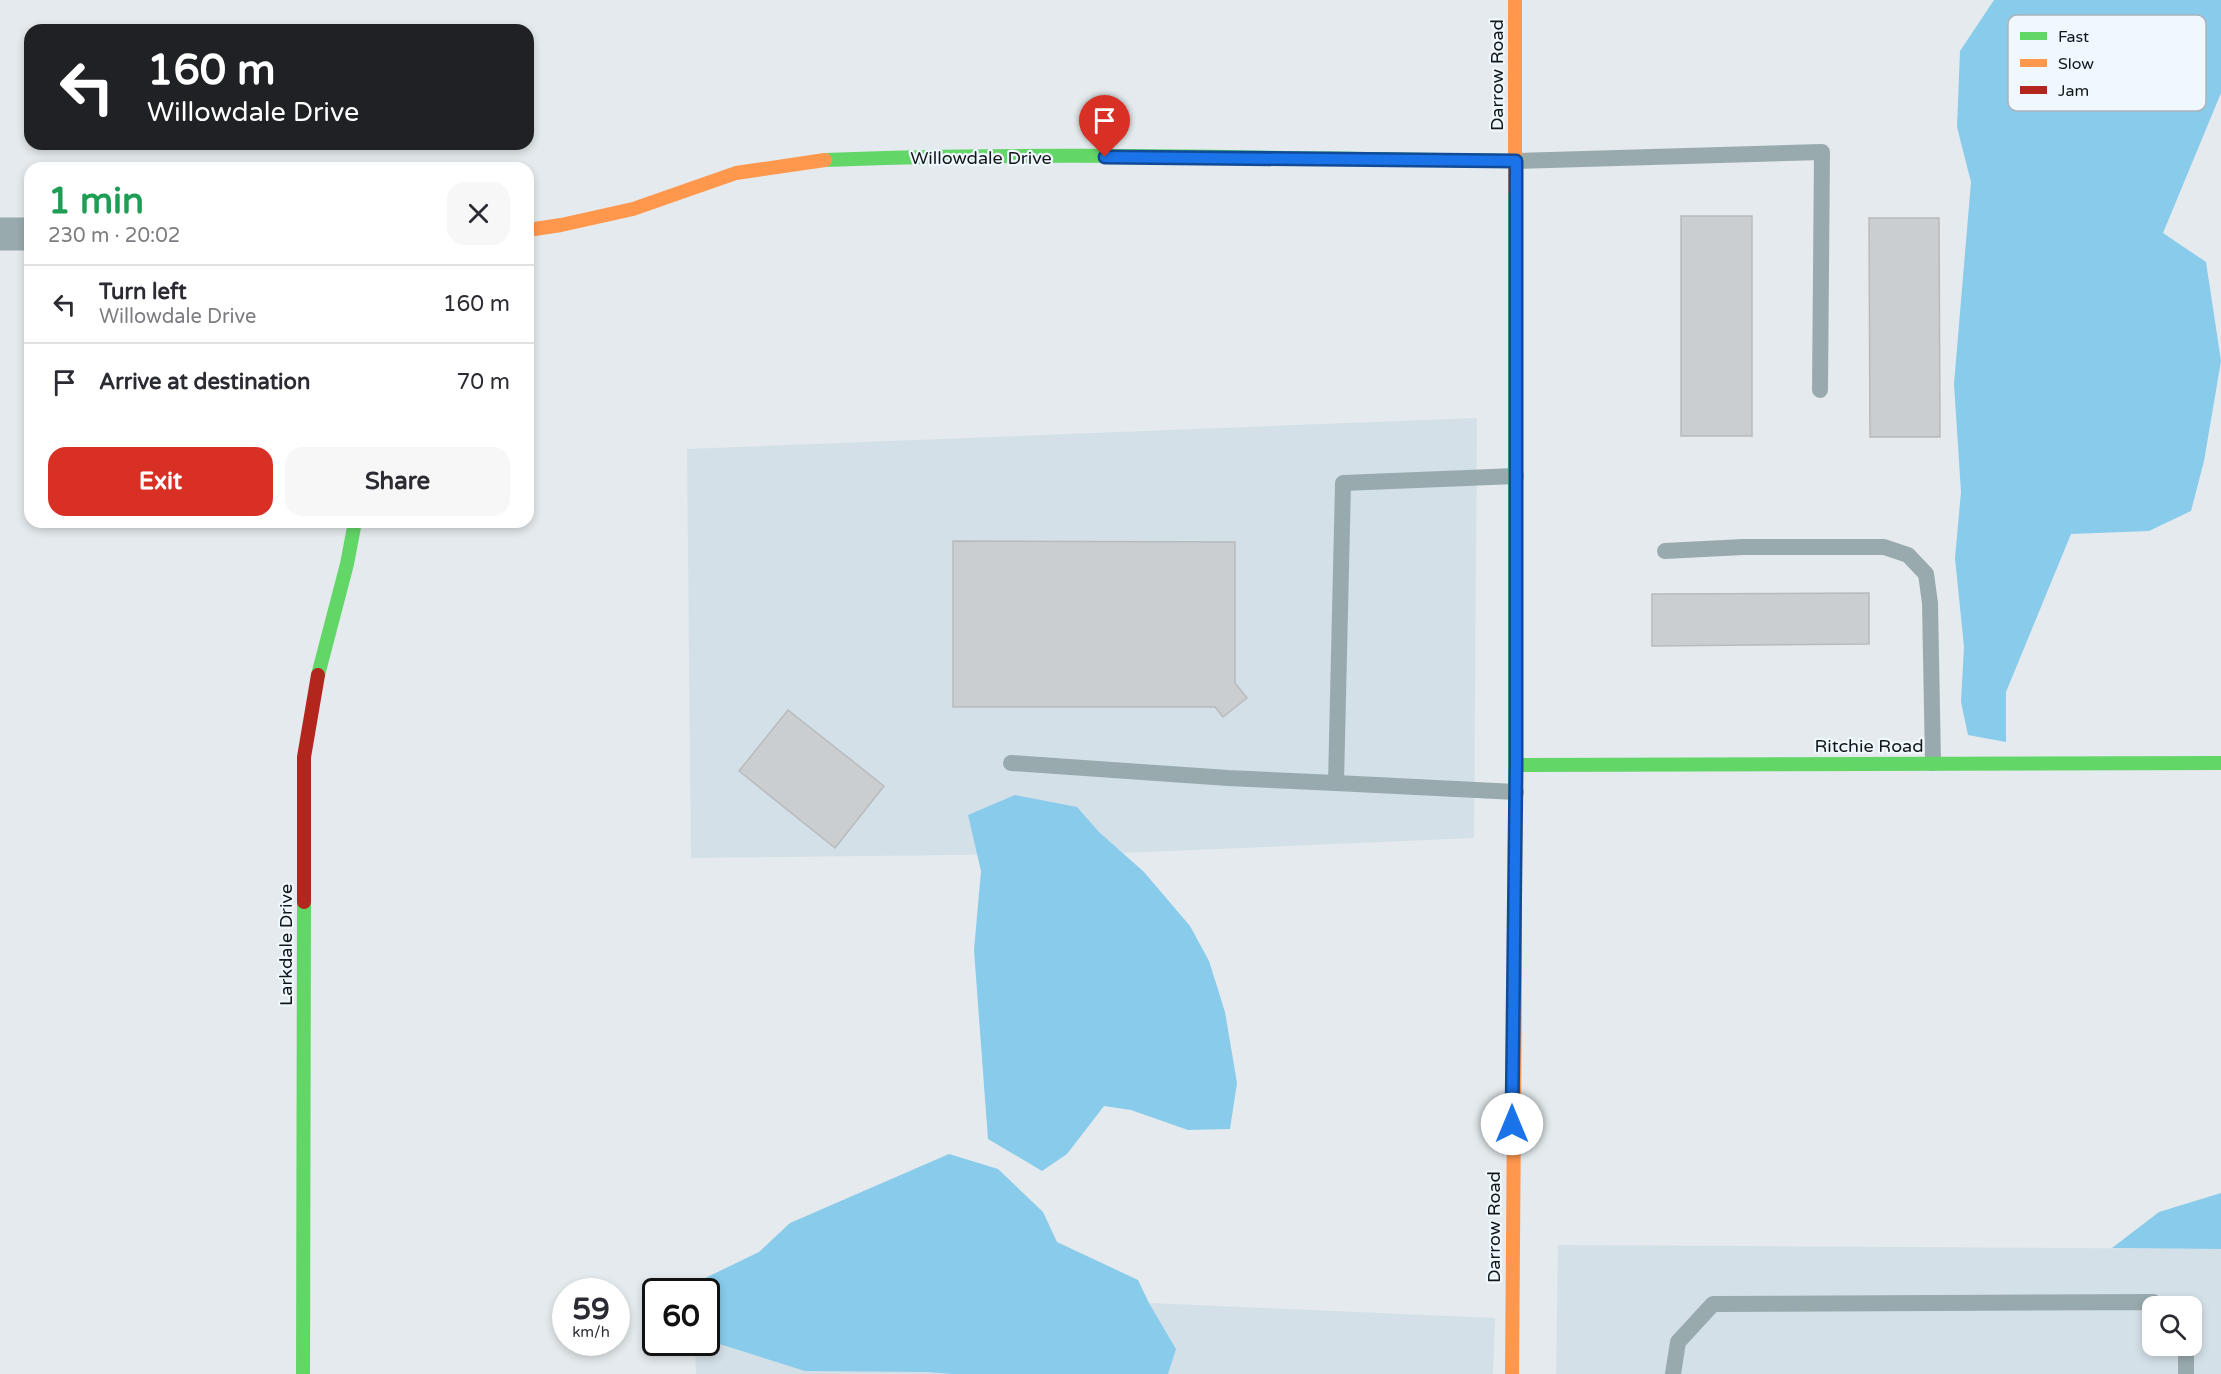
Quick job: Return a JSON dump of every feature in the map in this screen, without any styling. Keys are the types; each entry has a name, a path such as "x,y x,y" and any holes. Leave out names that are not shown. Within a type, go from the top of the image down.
{"street":[{"name":"Darrow Road","path":"1512,1374 1516,792 1515,0"},
{"name":"Willowdale Drive","path":"534,229 633,209 736,173 811,161 886,158 1127,157 1516,161"},
{"path":"0,234 24,234"},
{"name":"Larkdale Drive","path":"303,1374 304,757 320,662 348,564 354,528"},
{"name":"Ritchie Road","path":"1516,765 2221,763"}],"lane":[{"path":"1516,161 1822,152 1820,390"},
{"path":"1336,783 1343,483 1516,476"},
{"path":"1665,551 1743,547 1884,547 1908,555 1926,574 1930,603 1933,764"},
{"path":"1011,764 1228,778 1516,792"},
{"path":"1673,1374 1678,1342 1713,1304 2142,1302"},
{"path":"2186,1356 2186,1374"}],"shaded area":[{"path":"1994,0 2221,0 2221,93 2163,233 2206,262 2221,361 2204,461 2191,511 2149,531 2071,534 2006,692 2006,742 1968,735 1961,702 1964,647 1955,558 1961,492 1954,384 1971,182 1957,127 1960,51"},
{"path":"1477,418 1474,838 1123,853 691,858 687,449"},
{"path":"1015,795 1077,807 1099,832 1144,872 1190,926 1209,961 1225,1012 1237,1083 1230,1129 1188,1130 1131,1110 1104,1106 1067,1154 1042,1171 988,1139 974,950 981,871 968,815"},
{"path":"949,1154 998,1169 1043,1212 1057,1242 1138,1280 1176,1349 1168,1374 805,1371 720,1344 720,1278 705,1278 759,1252 790,1223"},
{"path":"2221,1193 2221,1249 2112,1248 2159,1212"},
{"path":"1558,1245 2221,1249 2221,1374 1556,1374"},
{"path":"1149,1303 1495,1318 1493,1374 1168,1374 1176,1349"},
{"path":"720,1342 952,1374 696,1374 695,1356 720,1356"}],"building":[{"path":"1681,216 1752,216 1752,436 1681,436"},
{"path":"1869,218 1939,218 1940,437 1870,437"},
{"path":"953,541 1235,542 1235,683 1247,698 1223,717 1215,707 953,707"},
{"path":"1869,593 1869,644 1652,646 1652,594"},
{"path":"788,710 884,786 835,848 739,771"}],"traffic: fast":[{"path":"825,160 911,157 1170,156 1516,161"},
{"path":"1515,191 1515,983"},
{"path":"318,675 347,564 354,528"},
{"path":"1516,765 2221,763"},
{"path":"303,1374 304,902"}],"traffic: slow":[{"path":"1515,0 1515,191"},
{"path":"534,229 633,209 736,173 825,160"},
{"path":"1512,1374 1515,983"}],"traffic: jam":[{"path":"304,902 304,757 318,675"}],"route":[{"path":"1105,157 1516,161 1516,765 1512,1124"}]}
